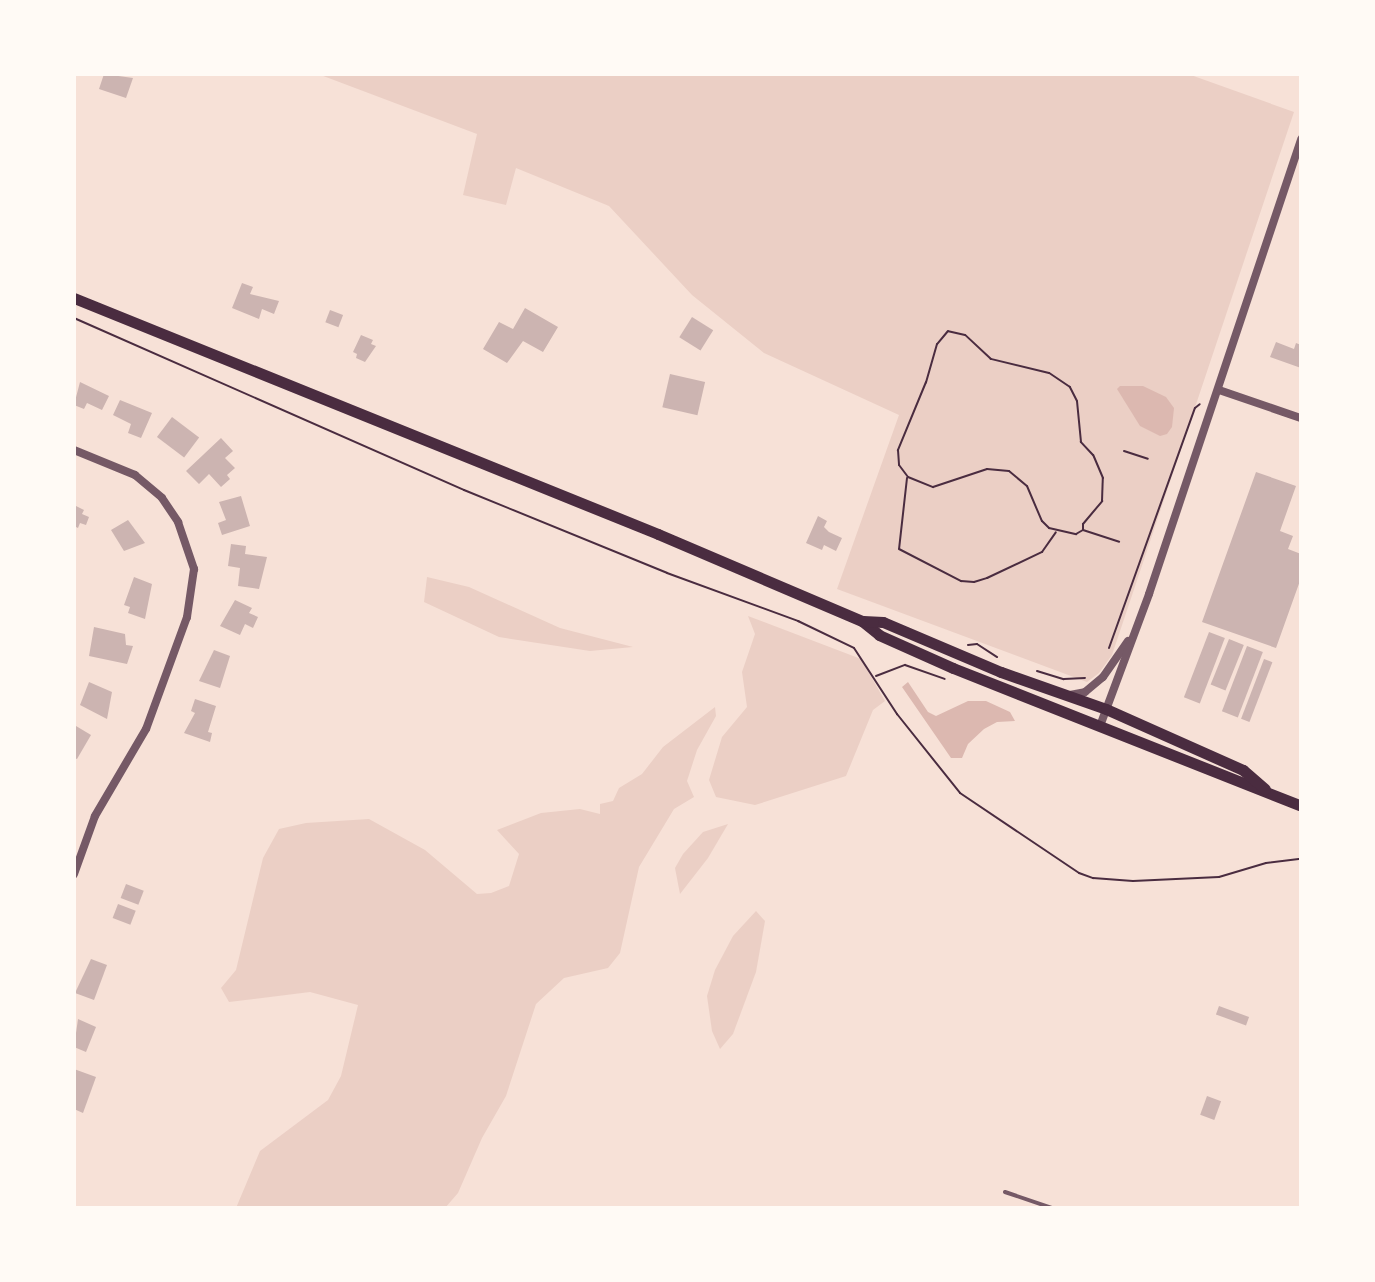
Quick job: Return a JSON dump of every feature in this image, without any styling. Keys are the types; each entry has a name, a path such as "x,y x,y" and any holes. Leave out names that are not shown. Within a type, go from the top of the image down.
{"main road":[{"path":"74,298 658,534 862,621 879,635 953,668 1301,806"},
{"path":"862,621 883,622 1063,696 1106,709 1243,770 1269,792"}],"street":[{"path":"1100,726 1219,390 1301,139"},
{"path":"1219,390 1301,418"},
{"path":"74,450 135,475 162,498 189,547 194,569 193,592 146,729 95,816 74,874"},
{"path":"1063,696 1085,692 1103,677 1137,627"}],"lane":[{"path":"1005,1192 1052,1208"}],"path":[{"path":"74,318 464,490 827,633 854,648 906,726 960,793 1079,873 1093,878 1133,881 1219,877 1266,863 1301,859"},
{"path":"1083,530 1083,524 1102,501 1103,478 1093,455 1081,442 1074,392 1049,373 991,359 957,331 948,331 939,339 926,382 898,450 899,465 908,477 933,487 987,469 1009,471 1027,486 1045,526 1076,534 1083,530 1119,542"},
{"path":"1105,656 1119,627 1195,408 1200,404 1212,408"},
{"path":"1124,451 1148,459"},
{"path":"908,477 899,549 961,581 987,578 1042,552 1057,530"},
{"path":"964,649 969,644 977,644 1002,660"},
{"path":"875,677 905,665 942,680 950,674"},
{"path":"1034,670 1074,681 1095,670"}],"shaded area":[{"path":"318,74 1188,74 1294,112 1112,655 1099,673 1087,682 837,589 899,415 764,353 692,295 609,206 516,168 506,205 463,195 477,134"},
{"path":"1120,386 1143,386 1166,397 1174,408 1172,427 1167,434 1160,436 1140,426 1117,389"},
{"path":"427,577 469,587 560,628 633,647 590,651 499,637 424,602"},
{"path":"748,616 861,659 885,701 873,710 846,776 755,805 716,797 709,780 722,737 747,707 742,672 755,634"},
{"path":"908,682 928,712 936,716 968,701 986,701 1010,712 1015,721 997,722 984,729 968,744 962,758 951,758 902,687"},
{"path":"715,707 716,716 697,750 687,781 694,797 674,809 639,867 620,953 608,968 564,978 536,1004 506,1096 482,1138 458,1193 445,1208 236,1208 260,1151 328,1100 341,1076 358,1005 310,992 229,1002 221,988 236,970 263,858 279,829 306,823 369,819 425,850 477,894 491,893 509,886 519,854 497,830 541,813 580,809 600,814 600,804 613,801 619,788 642,774 663,747"},
{"path":"728,824 708,858 680,894 675,868 683,854 703,832"},
{"path":"756,911 765,921 756,972 733,1034 720,1049 712,1031 707,996 715,970 733,936"}],"building":[{"path":"104,74 133,78 126,98 99,89"},
{"path":"242,283 253,287 250,294 279,301 274,314 262,309 259,319 232,308"},
{"path":"525,308 558,327 543,352 523,341 507,363 483,349 499,322 513,329"},
{"path":"330,310 343,315 338,327 325,322"},
{"path":"692,317 713,330 700,351 679,337"},
{"path":"361,335 373,340 371,344 376,346 365,362 356,358 357,354 353,352"},
{"path":"1276,342 1294,349 1296,343 1301,345 1301,368 1270,357"},
{"path":"670,374 705,382 697,415 662,407"},
{"path":"80,382 109,396 102,410 87,403 84,409 74,405"},
{"path":"120,400 152,413 141,438 128,433 131,424 113,415"},
{"path":"172,417 199,437 184,457 157,437"},
{"path":"221,438 233,451 225,458 235,468 227,475 230,479 221,487 209,474 199,484 186,471"},
{"path":"1256,472 1296,486 1280,531 1293,536 1288,549 1301,554 1301,578 1276,648 1202,622"},
{"path":"241,496 250,526 222,535 218,523 226,520 219,502"},
{"path":"74,505 89,517 86,525 80,523 78,528 74,526"},
{"path":"818,516 827,521 824,527 829,532 842,538 836,551 824,545 822,550 806,543"},
{"path":"128,520 145,543 124,551 111,530"},
{"path":"231,544 246,546 245,554 267,557 259,589 238,586 240,568 228,566"},
{"path":"134,577 152,584 145,619 128,613 130,607 124,605"},
{"path":"235,600 252,608 249,613 258,617 253,628 245,624 240,635 220,626"},
{"path":"94,627 125,634 126,645 133,646 127,664 89,656"},
{"path":"1209,632 1225,638 1200,703 1184,697"},
{"path":"1229,639 1244,645 1225,690 1211,684"},
{"path":"1247,646 1263,652 1238,717 1222,711"},
{"path":"214,650 230,656 220,688 199,681"},
{"path":"1264,659 1272,662 1249,722 1241,719"},
{"path":"89,682 112,692 107,719 80,705"},
{"path":"195,699 216,706 208,732 212,733 210,742 184,733 195,713 191,711"},
{"path":"76,726 91,735 77,759 74,758"},
{"path":"126,884 144,891 138,905 121,898"},
{"path":"118,904 136,911 130,925 113,918"},
{"path":"91,959 107,965 94,1000 75,993"},
{"path":"1219,1006 1249,1017 1246,1025 1216,1014"},
{"path":"78,1019 96,1027 86,1052 74,1047"},
{"path":"74,1069 96,1077 83,1113 74,1109"},
{"path":"1207,1096 1221,1101 1214,1120 1200,1115"}]}
